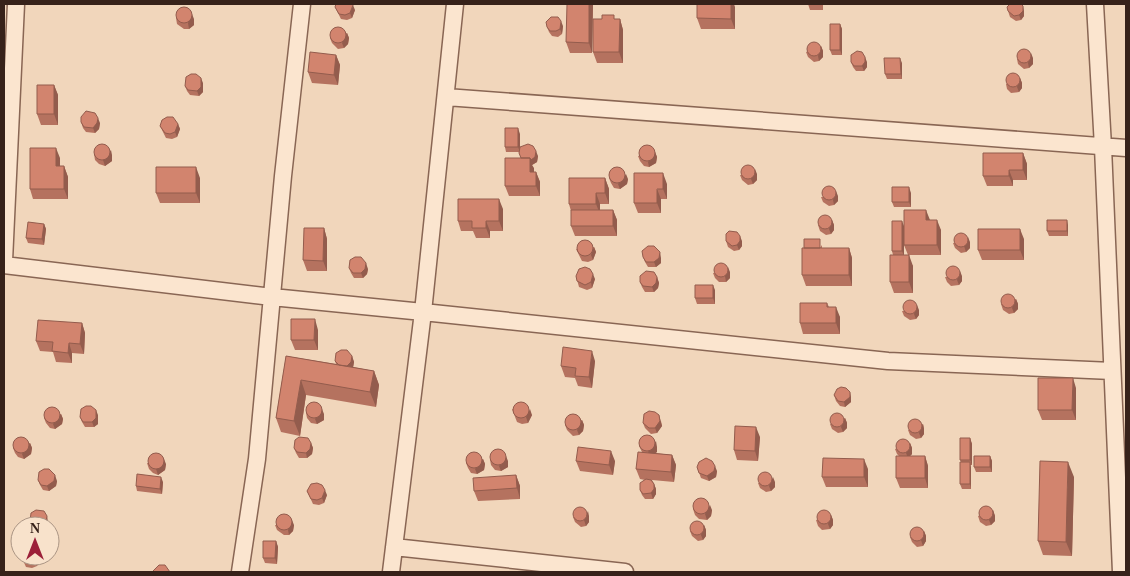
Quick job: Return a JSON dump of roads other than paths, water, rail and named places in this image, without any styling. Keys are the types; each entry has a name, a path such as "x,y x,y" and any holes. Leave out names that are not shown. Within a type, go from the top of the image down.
{"street":[{"path":"16,4 4,263 272,297 888,361 1112,371"},
{"path":"240,572 258,459 272,297 302,4"},
{"path":"391,572 423,312 455,4"},
{"path":"1095,4 1112,371 1120,403 1121,572"},
{"path":"446,97 1126,148"},
{"path":"394,547 625,572"}]}
